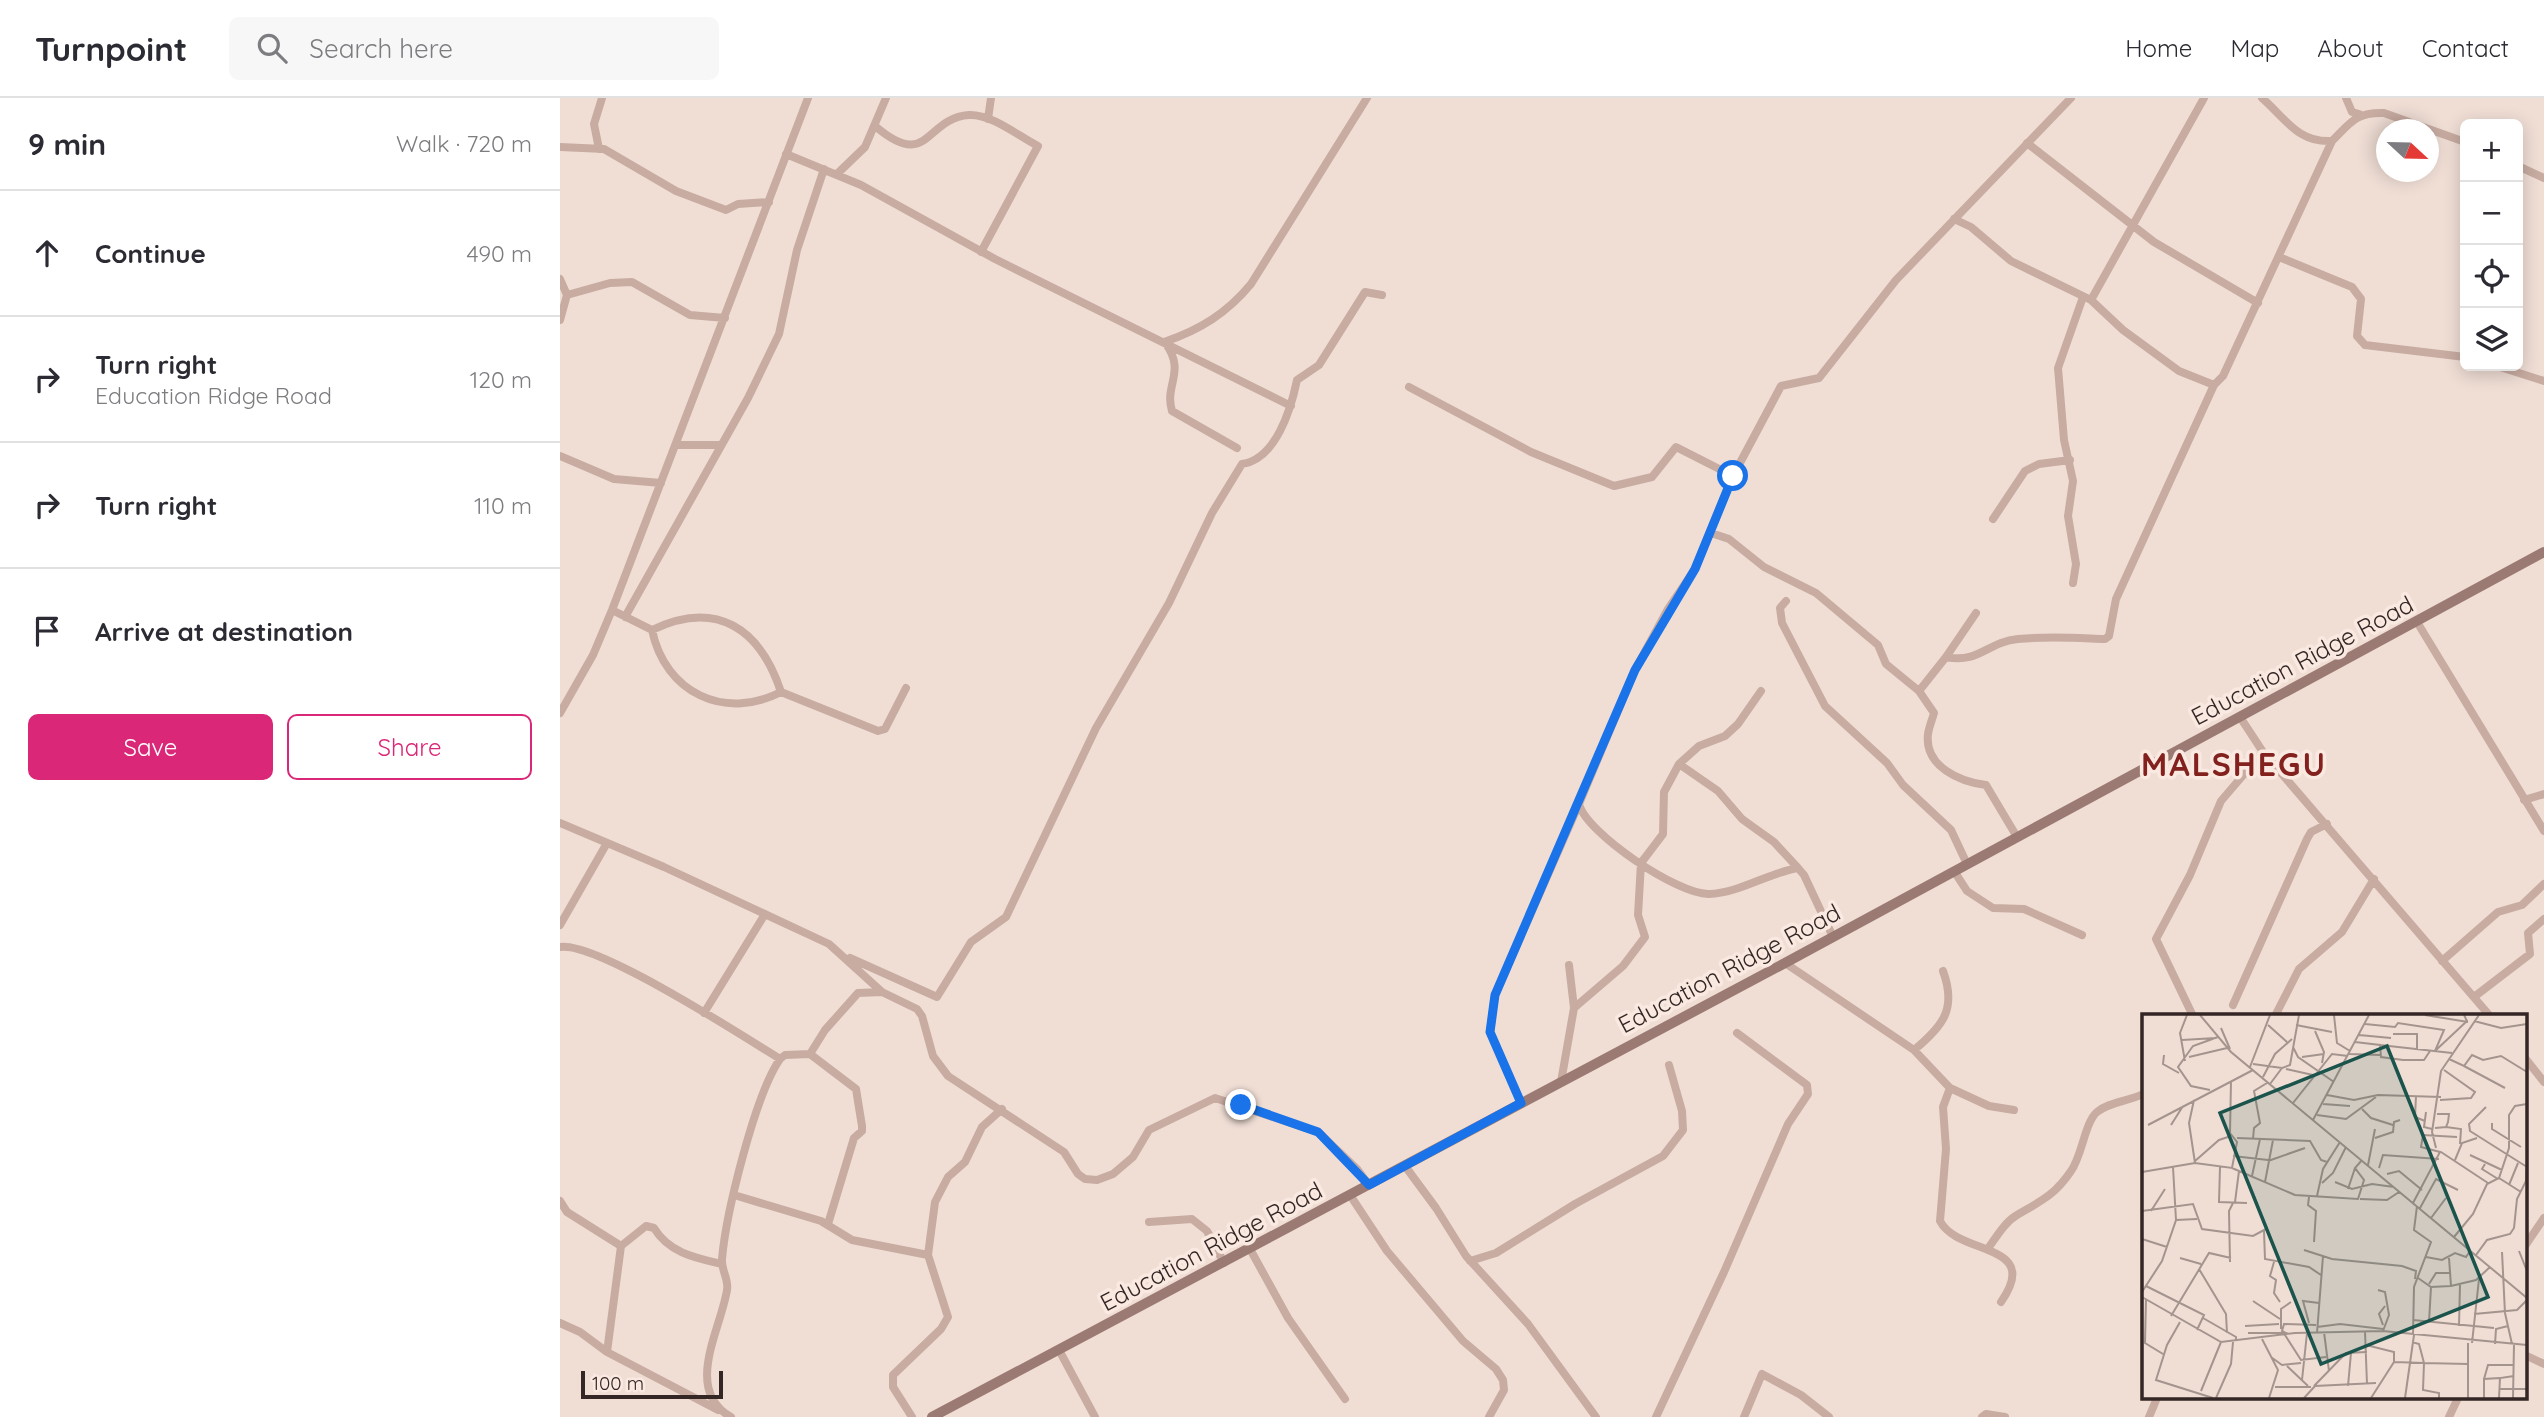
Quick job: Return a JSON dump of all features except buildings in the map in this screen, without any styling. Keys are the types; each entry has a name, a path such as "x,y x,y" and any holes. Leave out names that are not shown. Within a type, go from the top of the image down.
{"main road":[{"name":"Education Ridge Road","path":"932,1417 1832,937 2544,552"}],"street":[{"path":"598,149 594,124 602,98"},
{"path":"561,709 593,655 612,610 808,98"},
{"path":"837,174 865,147 886,98"},
{"path":"988,119 991,98"},
{"path":"1164,342 1189,334 1232,307 1251,284 1367,98"},
{"path":"1521,1103 1490,1032 1495,995 1635,670 1695,569 1733,476 1781,386 1819,378 1896,280 2071,98"},
{"path":"2073,583 2074,546 2068,531 2073,481 2064,440 2058,368 2087,299 2135,227 2204,98"},
{"path":"2262,98 2304,137 2315,142 2332,141"},
{"path":"2347,98 2352,111 2358,114 2385,113 2460,140"},
{"path":"1946,657 1964,661 2001,642 2017,639 2105,639 2109,636 2116,599 2214,386 2222,376 2258,303 2332,141 2358,114"},
{"path":"875,127 890,139 908,146 917,144 969,115 988,119 1038,146 981,252"},
{"path":"2027,143 2135,227 2185,262 2258,303"},
{"path":"560,147 598,149 676,191 726,210 738,204 769,202"},
{"path":"786,154 837,174 981,252 1291,406"},
{"path":"2523,168 2544,178"},
{"path":"625,617 721,445 782,327 797,250 824,169"},
{"path":"1954,219 1970,227 2011,261 2087,299 2179,371 2214,386"},
{"path":"2279,257 2352,287 2361,299 2357,336 2365,345 2460,355"},
{"path":"560,279 567,295 560,320"},
{"path":"567,295 610,283 632,282 690,315 725,318"},
{"path":"844,955 937,997 971,942 1006,917 1096,728 1169,603 1212,513 1242,464 1255,462 1265,454 1291,406 1297,380 1320,365 1365,292 1382,295"},
{"path":"1164,342 1176,362 1169,403 1171,411 1237,448"},
{"path":"2513,371 2544,381"},
{"path":"1409,387 1531,452 1614,486 1653,477 1676,447 1733,476"},
{"path":"676,445 721,445"},
{"path":"561,468 563,457 614,479 661,483"},
{"path":"1993,519 2025,471 2039,464 2070,460"},
{"path":"1711,533 1729,539 1764,567 1816,593 1878,645 1886,663 1919,691 1934,713 1928,744 1938,761 1951,776 1966,783 1986,785 2017,837"},
{"path":"1786,601 1780,608 1782,623 1825,706 1887,763 1903,785 1951,830 1967,864"},
{"path":"612,610 652,630 668,671 687,688 707,697 747,705 781,692 878,731 885,729 906,688"},
{"path":"1919,691 1976,613"},
{"path":"652,630 670,621 693,616 719,620 740,629 761,647 774,668 781,692"},
{"path":"2417,622 2544,831"},
{"path":"1574,1008 1602,987 1643,943 1645,937 1640,924 1637,898 1641,863 1663,834 1664,792 1679,764 1699,746 1725,736 1738,724 1761,691"},
{"path":"2241,717 2263,752 2488,1014"},
{"path":"2192,1014 2156,939 2190,876 2221,800 2263,752"},
{"path":"1679,764 1718,791 1742,819 1774,842 1798,868 1804,875 1832,937"},
{"path":"2524,800 2544,794"},
{"path":"1579,804 1582,815 1589,824 1641,863 1692,892 1707,894 1798,868"},
{"path":"560,823 829,944 882,992 917,1009 922,1016 939,1067 1064,1152 1078,1174 1097,1180 1126,1164 1149,1130 1211,1098 1222,1099 1318,1132 1369,1185"},
{"path":"2233,1005 2276,915 2307,839 2311,832 2327,824"},
{"path":"560,925 607,843"},
{"path":"1954,871 1966,891 1993,908 2024,909 2082,935"},
{"path":"2276,1014 2299,969 2342,932 2374,879"},
{"path":"2442,961 2498,912 2522,905 2544,884"},
{"path":"704,1013 765,914"},
{"path":"2474,997 2530,954 2528,933 2544,919"},
{"path":"560,947 575,946 628,971 780,1059"},
{"path":"1785,962 1914,1050 1950,1088 1990,1106 2014,1110"},
{"path":"1561,1082 1574,1008 1569,965"},
{"path":"1914,1050 1944,1019 1950,998 1943,971"},
{"path":"810,1054 825,1030 858,993 882,992"},
{"path":"1656,1417 1724,1272 1788,1124 1808,1094 1807,1085 1737,1033"},
{"path":"718,1410 708,1385 708,1353 727,1292 722,1264 734,1195 751,1131 780,1059 785,1055 810,1054 856,1089 862,1131 854,1138 828,1224"},
{"path":"2526,1059 2540,1071 2544,1082"},
{"path":"1470,1261 1496,1253 1575,1204 1663,1156 1683,1130 1682,1111 1669,1065"},
{"path":"1950,1088 1943,1107 1947,1149 1940,1221 1953,1235 1989,1247 2001,1256 2013,1272 2009,1290 2001,1302"},
{"path":"1989,1247 2001,1228 2017,1215 2047,1198 2062,1183 2075,1166 2091,1119 2098,1111 2142,1094"},
{"path":"912,1417 892,1387 893,1375 941,1329 948,1317 928,1255 935,1202 948,1177 962,1166 982,1127 1002,1109"},
{"path":"1405,1166 1470,1261 1528,1324 1596,1417"},
{"path":"734,1195 828,1224 852,1240 928,1255"},
{"path":"1350,1195 1387,1251 1463,1341 1496,1369 1503,1380 1504,1390 1489,1417"},
{"path":"560,1202 567,1212 621,1246"},
{"path":"1149,1222 1180,1218 1200,1223 1224,1263"},
{"path":"2526,1245 2544,1218"},
{"path":"607,1352 621,1246 646,1226 654,1228 659,1236 685,1255 722,1264"},
{"path":"1250,1249 1288,1318 1345,1399"},
{"path":"560,1323 580,1332 607,1352 731,1417"},
{"path":"1059,1350 1095,1417"},
{"path":"2526,1355 2544,1364"},
{"path":"1744,1417 1762,1374 1801,1395 1829,1417"},
{"path":"2149,1417 2156,1400"},
{"path":"2449,1417 2457,1400"},
{"path":"1982,1417 1986,1414 2005,1417"}],"district":[{"name":"MALSHEGU","path":"2234,764"}],"route":[{"path":"1241,1105 1318,1132 1357,1169 1369,1185 1521,1103 1490,1032 1495,995 1635,670 1653,642 1668,609 1695,569 1733,476"}]}
